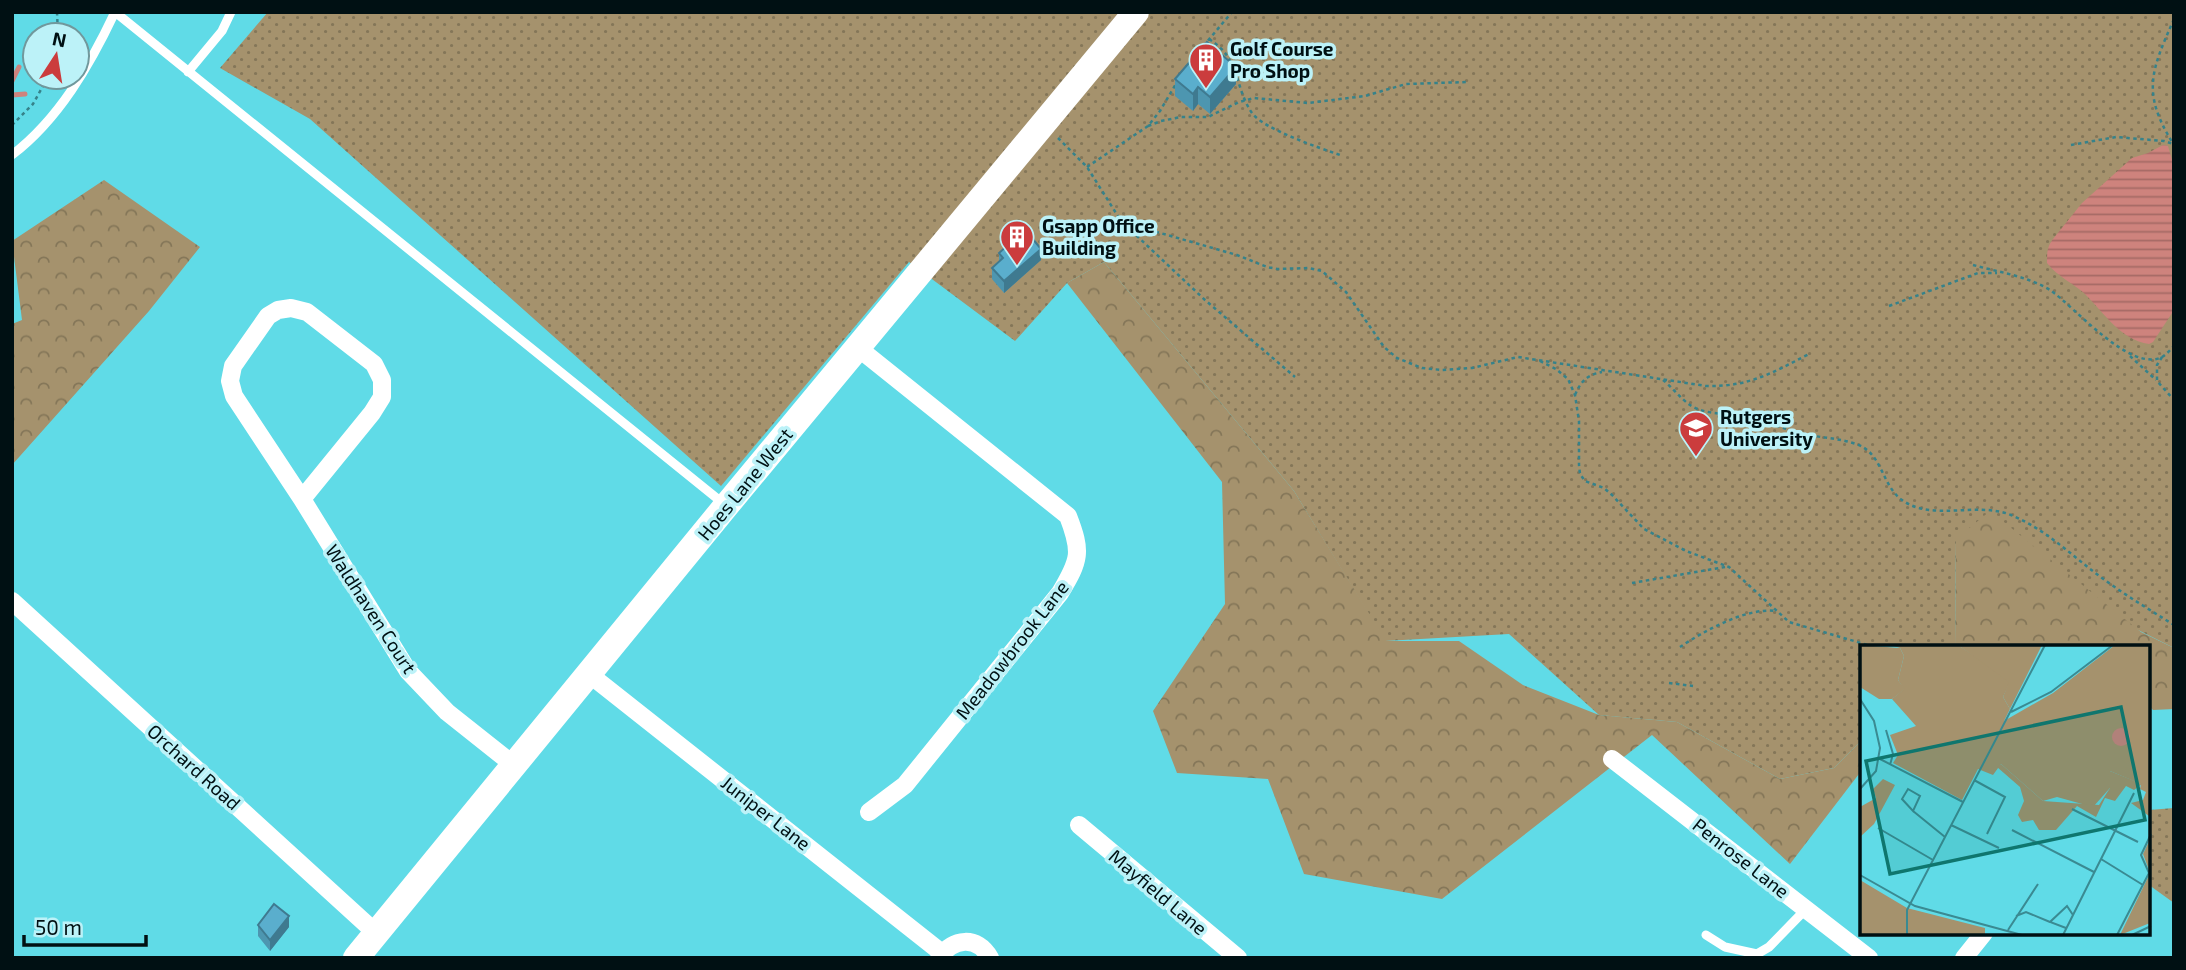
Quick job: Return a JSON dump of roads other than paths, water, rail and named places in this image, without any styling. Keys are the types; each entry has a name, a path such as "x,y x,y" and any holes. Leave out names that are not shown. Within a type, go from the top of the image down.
{"street":[{"name":"Hoes Lane West","path":"356,958 857,347 1136,12"},
{"name":"Waldhaven Court","path":"302,499 372,413 382,397 382,380 374,364 307,312 291,308 278,310 268,316 233,366 230,381 233,396 302,499 408,671 447,712 515,766"},
{"name":"Meadowbrook Lane","path":"857,347 1068,516 1076,538 1076,567 1060,593 905,785 869,811"},
{"name":"Orchard Road","path":"12,601 376,933"},
{"name":"Juniper Lane","path":"589,674 941,955"},
{"name":"Penrose Lane","path":"1612,759 1869,958"},
{"name":"Mayfield Lane","path":"1079,825 1238,958"},
{"path":"1964,958 1982,935"},
{"path":"941,955 956,943 965,941 984,948 990,958"}],"lane":[{"path":"12,155 42,128 80,77 115,12 726,506"},
{"path":"188,72 222,31 231,12"},
{"path":"1706,935 1725,947 1757,954 1769,947 1806,909"}],"waterway":[{"path":"12,81 19,67"},
{"path":"12,95 25,94"}],"place":[{"name":"Golf Course Pro Shop","path":"1206,90"},
{"name":"Gsapp Office Building","path":"1017,267"},
{"name":"Rutgers University","path":"1696,458"}]}
